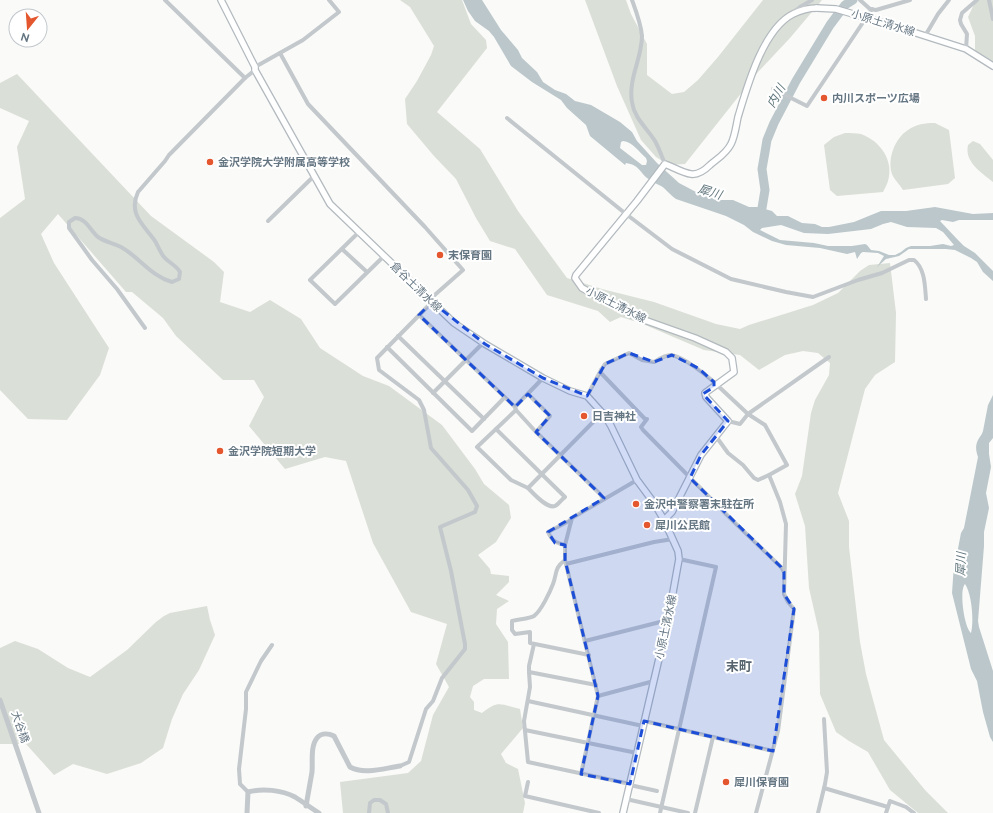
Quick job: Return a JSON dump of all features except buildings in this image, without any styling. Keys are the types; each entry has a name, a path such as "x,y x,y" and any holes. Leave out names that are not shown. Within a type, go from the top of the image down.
{"main road":[{"name":"倉谷土清水線","path":"221,0 255,68 330,204 454,323 483,343 543,378 570,391 587,396"},
{"name":"小原土清水線","path":"715,386 734,372 732,358 726,352 695,338 636,317 582,288 575,278 577,272 626,214 664,165 691,174 697,173 704,170 724,155 731,144 744,97 756,65 769,38 780,24 792,14 806,9 836,9 966,49 993,66"},
{"path":"587,396 611,426 636,480 654,503 664,520 672,512 701,455 715,435 728,421 706,397 705,392 715,386"},
{"name":"小原土清水線","path":"623,813 668,620 679,559 678,551 664,520"}],"street":[{"path":"165,0 245,78"},
{"path":"145,328 117,289 87,254 69,228 69,222 75,218 83,220 97,236 104,241 120,246 158,275 172,282 179,279 180,272 178,268 165,258 139,219 135,210 138,192 165,161 169,154 255,68 303,40 339,12 329,0"},
{"path":"632,0 639,20 642,36 632,80 632,104 635,114 655,142 664,165"},
{"path":"792,14 812,0"},
{"path":"860,0 870,8 876,10 910,0"},
{"path":"925,36 938,14 949,0"},
{"path":"966,49 967,34 960,20 962,13 977,0"},
{"path":"989,0 993,19"},
{"path":"773,89 807,106 870,8"},
{"path":"280,54 308,104 425,227 463,270 430,301 419,315 377,358 380,370 419,400 424,410 432,448 468,490 477,506 475,512 440,528 451,571 465,649 442,678 433,701 426,709 409,762 400,766 360,771 350,767 334,736 330,734 323,734 317,738 313,750 312,772 306,806"},
{"path":"507,118 626,214 681,255 731,279 813,297 858,280 882,273 909,260 914,260 920,266 923,275 926,299"},
{"path":"268,221 314,176"},
{"path":"359,232 310,280 335,304 384,256"},
{"path":"342,249 367,272"},
{"path":"419,315 504,398 536,432 600,494 603,499"},
{"path":"398,336 484,419"},
{"path":"433,393 483,343"},
{"path":"387,347 472,431 504,398"},
{"path":"587,396 605,364 628,353 642,360 654,362 664,356 672,355 698,368 714,382 715,386 748,414 765,425 787,465 758,480 728,453 715,435"},
{"path":"728,421 740,424 748,414 829,356"},
{"path":"601,370 601,373 645,419 647,419 641,427 643,430 781,567 784,572"},
{"path":"496,429 565,497 556,506 550,506 528,488 511,480 477,447 496,429 543,378"},
{"path":"528,394 550,416 536,432"},
{"path":"528,488 602,413"},
{"path":"756,813 778,731 794,609 784,594 786,524 780,502 769,475"},
{"path":"565,546 555,543 548,532 569,521 636,480"},
{"path":"572,518 565,546 566,562 598,696 581,774"},
{"path":"589,655 530,643 530,632 515,634 512,630 512,620 533,616 542,606 554,584 557,569 560,564 673,539"},
{"path":"660,813 716,567 679,559"},
{"path":"585,641 668,620"},
{"path":"534,644 529,672 530,687 524,721 528,762 657,791"},
{"path":"247,813 248,792 240,784 239,769 246,709 246,692 261,661 272,645"},
{"path":"529,672 596,685"},
{"path":"598,696 654,682"},
{"name":"大谷橋","path":"0,700 39,813"},
{"path":"528,701 679,730 773,751"},
{"path":"818,813 827,772 824,719"},
{"path":"525,730 637,753"},
{"path":"695,813 713,737"},
{"path":"528,782 525,796 599,813"},
{"path":"824,788 888,807"},
{"path":"248,792 255,790 284,792 319,813"},
{"path":"626,799 688,813"},
{"path":"369,813 370,803 374,800 380,800 386,804 388,813"},
{"path":"886,813 890,801 906,807 914,813"}],"highlighted area":[{"path":"432,302 485,344 543,378 587,396 605,364 629,353 654,362 672,355 698,368 714,382 714,387 703,394 728,421 701,455 690,478 781,567 784,572 784,594 794,609 773,751 644,721 630,784 581,774 598,696 565,560 565,545 555,543 548,532 604,498 536,432 550,416 528,394 515,407 419,315"}],"shaded area":[{"path":"400,0 462,0 471,24 486,40 487,48 437,112 480,149 518,211 567,278 602,289 654,302 716,324 740,329 813,305 838,293 860,271 869,265 890,263 896,313 895,362 875,375 865,389 838,493 849,521 849,547 860,642 866,674 884,740 925,790 948,813 918,813 890,790 868,752 836,732 820,694 819,632 809,588 805,526 795,494 802,476 811,413 815,400 829,375 830,363 818,353 803,351 785,355 759,370 740,355 704,350 643,324 621,317 610,322 598,311 547,295 515,249 490,241 476,218 456,179 407,124 405,99 417,81 431,55 434,46 410,7"},
{"path":"585,0 626,0 631,14 647,44 647,75 672,94 684,92 698,80 763,0 822,0 790,38 758,72 685,164 669,165 656,157 641,140 617,86"},
{"path":"976,0 993,0 993,64 975,50 975,36 968,17"},
{"path":"17,74 151,216 214,262 224,272 220,302 250,312 270,300 301,319 320,348 363,376 389,386 442,425 475,469 484,484 509,505 511,518 496,542 478,555 490,569 491,574 509,576 509,582 496,595 509,601 497,609 496,624 508,642 509,679 484,679 473,686 470,697 474,702 474,710 482,713 492,706 500,704 520,709 523,728 501,754 506,763 518,769 525,803 523,813 343,813 340,782 408,773 421,761 433,715 449,687 436,664 447,624 411,612 373,543 346,461 325,457 285,469 249,426 264,397 254,380 223,380 176,336 163,318 132,292 126,292 58,214 41,234 54,263 109,348 100,375 67,420 28,419 0,390 0,218 25,199 17,147 29,121 0,108 0,83"},
{"path":"935,123 949,130 955,178 948,184 903,190 892,174 891,156 893,149 899,138 914,126"},
{"path":"845,133 861,134 868,137 884,152 889,166 889,173 888,181 883,192 837,196 830,190 824,145 834,137"},
{"path":"973,141 980,144 993,160 993,182 979,171 971,162 967,151 968,145"},
{"path":"207,606 215,635 199,670 183,694 172,719 163,748 141,763 107,774 73,764 54,775 26,744 0,744 0,648 15,641 38,649 68,668 90,677 127,650 164,616 170,613"}],"water":[{"path":"463,0 482,0 501,30 518,50 522,58 537,72 543,82 555,90 566,94 575,101 591,105 620,122 632,132 637,141 657,163 679,183 696,192 705,194 717,200 733,200 749,207 757,207 772,211 777,216 788,216 802,223 815,224 822,227 854,222 881,211 906,211 935,207 973,214 993,213 993,220 959,220 953,222 940,221 964,246 975,253 993,271 993,281 983,272 977,262 955,250 909,249 899,256 886,259 877,267 884,256 878,253 863,252 857,259 855,252 847,254 820,248 786,245 772,241 753,232 744,225 726,216 676,199 662,187 647,178 636,167 626,163 625,165 590,136 586,125 567,108 561,100 532,82 511,66 494,37 489,31 475,21","holes":["623,141 633,145 646,158 646,165 642,165 620,148 621,142","891,222 907,227 936,228 943,232 954,245 951,246 943,244 911,246 895,255 889,255 871,250 865,244 852,246 828,246 814,243 780,240 760,230 762,228 781,225 804,233 828,234 871,229"]},
{"name":"犀川","path":"993,395 993,438 989,443 991,467 986,493 989,508 984,532 978,621 993,671 993,742 990,737 983,712 977,681 971,669 952,593 954,564 961,533 964,528 978,457 976,444 983,431 988,405","holes":["965,584 972,608 971,633 966,624 962,601 962,593"]}],"waterway":[{"name":"内川","path":"760,220 765,190 762,169 767,140 774,123 796,81 830,25 845,5 853,0"}],"place":[{"name":"内川スポーツ広場","path":"824,98"},
{"name":"金沢学院大学附属高等学校","path":"210,162"},
{"name":"末保育園","path":"440,255"},
{"name":"日吉神社","path":"584,416"},
{"name":"金沢学院短期大学","path":"220,451"},
{"name":"金沢中警察署末駐在所","path":"636,504"},
{"name":"犀川公民館","path":"647,525"},
{"name":"犀川保育園","path":"726,782"}],"district":[{"name":"末町","path":"739,666"}]}
